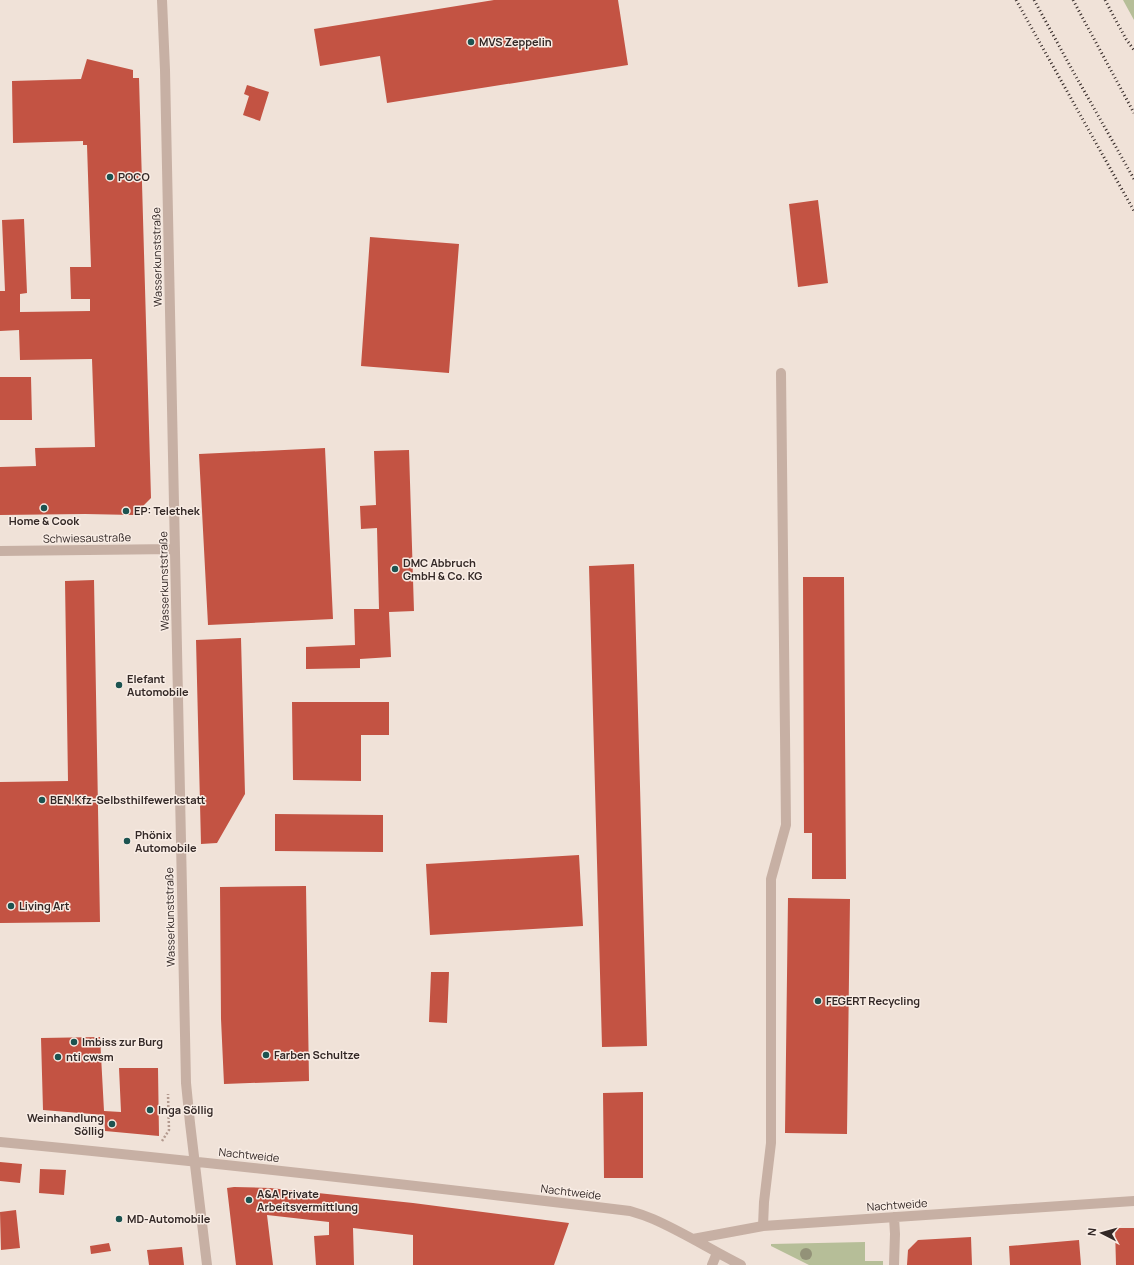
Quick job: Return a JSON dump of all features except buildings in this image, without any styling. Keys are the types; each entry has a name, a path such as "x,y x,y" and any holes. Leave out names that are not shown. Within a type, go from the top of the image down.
{"street":[{"name":"Wasserkunststraße","path":"162,0 165,70 186,1075 190,1123 207,1265"},
{"path":"763,1226 764,1202 771,1143 771,879 786,825 781,372"},
{"name":"Schwiesaustraße","path":"0,552 175,549"},
{"name":"Nachtweide","path":"0,1142 343,1177 630,1211 652,1218 693,1239 763,1226 1134,1202"},
{"path":"894,1217 894,1265"},
{"path":"693,1239 741,1265"},
{"path":"712,1265 717,1253"}],"path":[{"path":"161,1144 169,1130 168,1091"}],"green space":[{"path":"1123,0 1134,0 1134,20"},
{"path":"865,1242 865,1261 883,1261 883,1265 809,1265 771,1246 771,1244"}],"railway":[{"path":"1016,0 1134,211"},
{"path":"1034,0 1134,179"},
{"path":"1073,0 1134,113"},
{"path":"1105,0 1126,39 1134,50"}],"place":[{"name":"MVS Zeppelin","path":"471,42"},
{"name":"POCO","path":"110,177"},
{"name":"Home & Cook","path":"44,508"},
{"name":"EP: Telethek","path":"126,511"},
{"name":"DMC Abbruch GmbH & Co. KG","path":"395,569"},
{"name":"Elefant Automobile","path":"119,685"},
{"name":"BEN.Kfz-Selbsthilfewerkstatt","path":"42,800"},
{"name":"Phönix Automobile","path":"127,841"},
{"name":"Living Art","path":"11,906"},
{"name":"FEGERT Recycling","path":"818,1001"},
{"name":"Imbiss zur Burg","path":"74,1042"},
{"name":"Farben Schultze","path":"266,1055"},
{"name":"nti cwsm","path":"58,1057"},
{"name":"Inga Söllig","path":"150,1110"},
{"name":"Weinhandlung Söllig","path":"112,1124"},
{"name":"A&A Private Arbeitsvermittlung","path":"249,1200"},
{"name":"MD-Automobile","path":"119,1219"}]}
